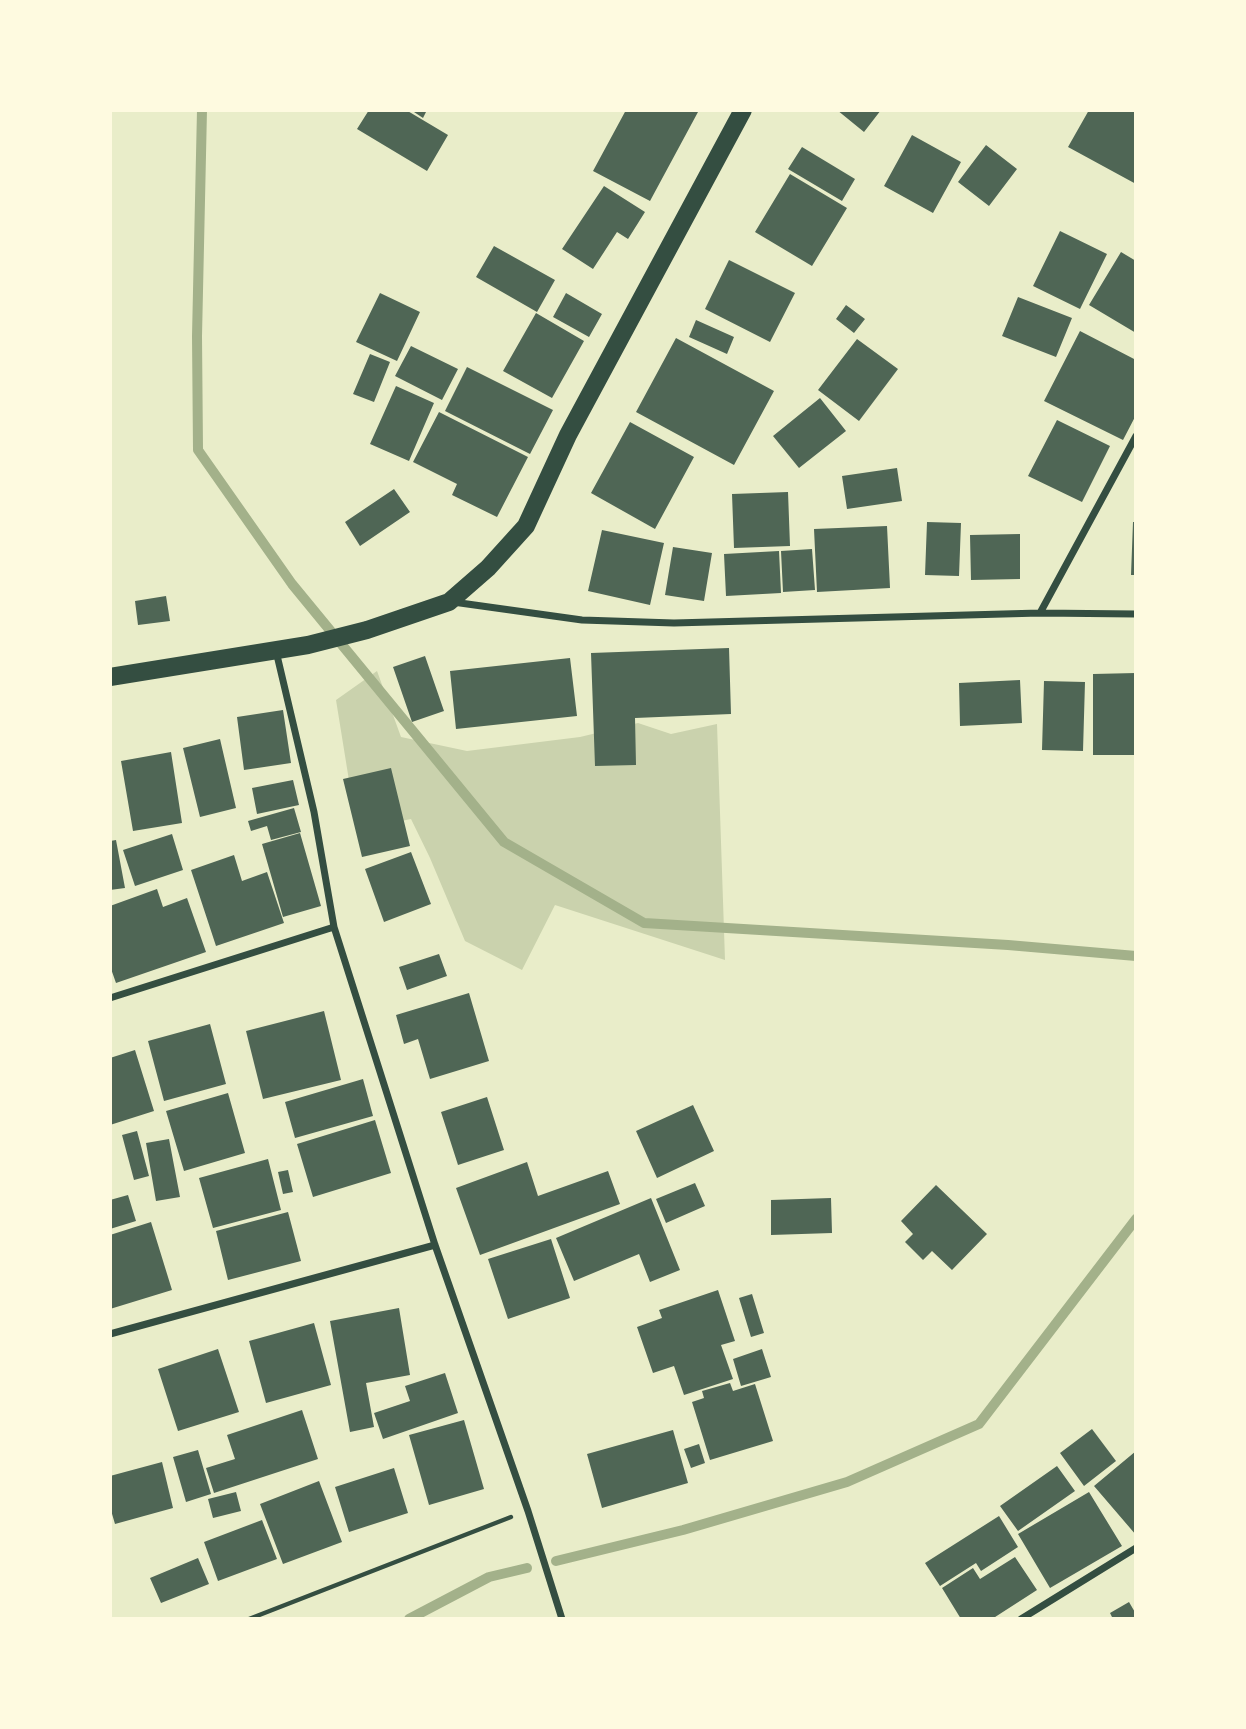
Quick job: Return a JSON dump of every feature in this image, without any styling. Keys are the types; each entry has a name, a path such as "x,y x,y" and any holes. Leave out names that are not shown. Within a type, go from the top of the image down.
{"main road":[{"path":"110,677 308,645 367,630 449,602 488,568 526,526 568,435 743,110"}],"street":[{"path":"1041,613 1136,436"},
{"path":"449,602 582,620 674,623 1041,613 1136,614"},
{"path":"275,650 314,812 334,927 435,1245 528,1511 562,1619"},
{"path":"110,998 334,927"},
{"path":"110,1334 435,1245"},
{"path":"1021,1619 1136,1548"}],"path":[{"path":"248,1619 528,1511"}],"green space":[{"path":"377,671 401,737 467,751 580,737 638,723 671,734 717,724 725,960 555,905 522,970 465,941 411,819 357,830 336,700"}],"building":[{"path":"369,110 406,110 448,135 427,171 357,129"},
{"path":"411,110 427,110 423,118"},
{"path":"626,110 698,112 650,201 593,171"},
{"path":"837,110 881,110 864,132"},
{"path":"1089,110 1130,110 1136,113 1136,184 1068,147"},
{"path":"912,135 961,162 933,213 884,186"},
{"path":"986,145 1017,169 989,206 958,182"},
{"path":"802,147 855,179 842,201 788,169"},
{"path":"790,174 847,208 812,266 755,232"},
{"path":"604,186 645,212 628,239 617,232 593,269 562,249"},
{"path":"1060,231 1107,254 1080,309 1033,286"},
{"path":"494,246 555,280 537,312 476,277"},
{"path":"1121,252 1136,261 1136,333 1089,305"},
{"path":"729,260 795,293 770,342 705,309"},
{"path":"380,293 420,312 397,361 356,342"},
{"path":"566,293 602,314 589,337 553,317"},
{"path":"1018,297 1072,318 1056,357 1002,336"},
{"path":"846,305 865,319 854,333 836,319"},
{"path":"536,313 584,341 552,398 503,371"},
{"path":"696,320 734,337 727,354 689,337"},
{"path":"1080,331 1136,360 1136,415 1123,440 1044,401"},
{"path":"676,338 774,391 734,465 636,412"},
{"path":"857,339 898,369 859,421 818,390"},
{"path":"411,346 458,369 442,400 395,376"},
{"path":"370,354 390,362 374,402 353,394"},
{"path":"467,367 553,410 530,454 445,411"},
{"path":"396,386 434,403 409,461 370,444"},
{"path":"820,398 846,431 799,468 773,436"},
{"path":"439,412 528,457 497,517 452,495 457,484 413,462"},
{"path":"1057,420 1110,446 1082,502 1028,476"},
{"path":"630,422 694,457 655,529 591,493"},
{"path":"897,468 902,501 847,509 842,476"},
{"path":"394,489 410,512 360,546 345,522"},
{"path":"788,492 790,546 734,548 732,494"},
{"path":"927,522 961,523 959,576 925,575"},
{"path":"1133,522 1136,522 1136,575 1131,575"},
{"path":"887,526 890,588 817,592 814,529"},
{"path":"602,530 664,543 650,605 588,591"},
{"path":"1020,534 1020,579 971,580 970,535"},
{"path":"673,547 712,553 704,601 665,595"},
{"path":"812,549 815,590 783,592 781,551"},
{"path":"779,551 781,593 726,596 724,554"},
{"path":"166,596 170,621 138,625 135,601"},
{"path":"729,648 731,714 635,718 636,765 595,766 591,653"},
{"path":"425,656 444,711 412,722 393,667"},
{"path":"570,658 577,716 456,729 450,671"},
{"path":"1136,673 1136,755 1093,755 1093,674"},
{"path":"1020,680 1022,723 960,726 959,683"},
{"path":"1044,681 1085,682 1083,751 1042,750"},
{"path":"283,710 291,763 244,770 237,717"},
{"path":"220,739 236,808 200,817 183,748"},
{"path":"171,752 182,823 133,831 121,761"},
{"path":"391,768 410,846 362,857 343,779"},
{"path":"293,780 299,805 257,814 252,788"},
{"path":"294,808 301,832 271,840 267,826 251,831 248,821"},
{"path":"300,833 321,906 283,917 262,844"},
{"path":"172,834 183,870 135,886 123,850"},
{"path":"116,840 125,888 110,890 110,841"},
{"path":"411,852 431,904 384,922 365,869"},
{"path":"234,855 242,881 267,872 284,923 216,946 191,870"},
{"path":"157,889 163,907 187,898 206,952 116,983 110,966 110,906"},
{"path":"439,954 447,976 407,990 399,967"},
{"path":"469,993 489,1061 430,1079 418,1039 404,1044 396,1015"},
{"path":"324,1011 341,1080 263,1099 246,1031"},
{"path":"210,1024 226,1084 164,1101 148,1041"},
{"path":"135,1050 154,1111 110,1125 110,1058"},
{"path":"363,1079 373,1116 295,1138 285,1102"},
{"path":"228,1093 245,1153 184,1171 166,1111"},
{"path":"487,1097 504,1150 458,1165 441,1112"},
{"path":"693,1105 714,1151 657,1178 636,1131"},
{"path":"375,1120 391,1173 313,1197 297,1144"},
{"path":"137,1131 149,1176 134,1180 122,1135"},
{"path":"169,1139 180,1197 156,1201 146,1143"},
{"path":"268,1159 281,1210 213,1228 199,1178"},
{"path":"527,1162 538,1196 608,1171 620,1204 480,1255 456,1188"},
{"path":"288,1170 293,1192 283,1194 278,1172"},
{"path":"695,1183 705,1206 666,1223 656,1199"},
{"path":"936,1185 987,1234 952,1270 932,1251 923,1260 905,1242 913,1234 901,1221"},
{"path":"128,1195 136,1221 110,1229 110,1200"},
{"path":"651,1198 680,1270 650,1282 639,1254 574,1281 556,1238"},
{"path":"831,1198 832,1233 771,1235 771,1200"},
{"path":"288,1212 301,1261 228,1280 216,1231"},
{"path":"151,1222 172,1290 110,1309 110,1235"},
{"path":"551,1239 570,1298 508,1319 488,1259"},
{"path":"718,1290 735,1341 721,1345 733,1379 684,1395 674,1366 653,1373 637,1327 662,1318 659,1310"},
{"path":"752,1294 764,1333 751,1337 739,1298"},
{"path":"399,1308 410,1375 366,1383 374,1427 350,1432 330,1321"},
{"path":"314,1323 331,1385 266,1403 249,1341"},
{"path":"218,1349 239,1412 178,1431 158,1369"},
{"path":"762,1349 771,1377 741,1386 733,1359"},
{"path":"445,1373 458,1413 383,1439 374,1413 410,1401 405,1386"},
{"path":"730,1383 733,1391 755,1384 773,1441 710,1460 692,1402 704,1398 702,1391"},
{"path":"302,1410 318,1459 214,1493 206,1468 235,1459 227,1435"},
{"path":"464,1420 484,1489 429,1505 409,1435"},
{"path":"1092,1429 1116,1461 1084,1486 1060,1453"},
{"path":"673,1430 688,1483 602,1508 587,1454"},
{"path":"699,1444 705,1463 691,1468 684,1449"},
{"path":"198,1450 211,1494 186,1502 173,1457"},
{"path":"1136,1451 1136,1535 1094,1486"},
{"path":"162,1462 173,1508 115,1524 110,1507 110,1476"},
{"path":"1057,1466 1075,1491 1018,1531 1000,1506"},
{"path":"394,1468 408,1513 349,1532 335,1487"},
{"path":"319,1481 342,1542 283,1564 260,1504"},
{"path":"236,1492 241,1511 213,1518 208,1499"},
{"path":"1089,1492 1122,1546 1050,1588 1018,1534"},
{"path":"999,1516 1018,1547 981,1571 976,1563 940,1586 925,1563"},
{"path":"262,1520 277,1559 218,1581 204,1542"},
{"path":"1015,1557 1037,1590 992,1619 961,1619 942,1588 973,1568 980,1579"},
{"path":"198,1558 209,1584 161,1603 150,1578"},
{"path":"1129,1602 1136,1619 1113,1619 1110,1613"}],"waterway":[{"path":"202,110 197,336 198,450 292,584 504,842 644,923 1008,945 1136,956"},
{"path":"556,1561 683,1530 847,1482 979,1424 1136,1219"},
{"path":"409,1619 489,1577 527,1568"}]}
